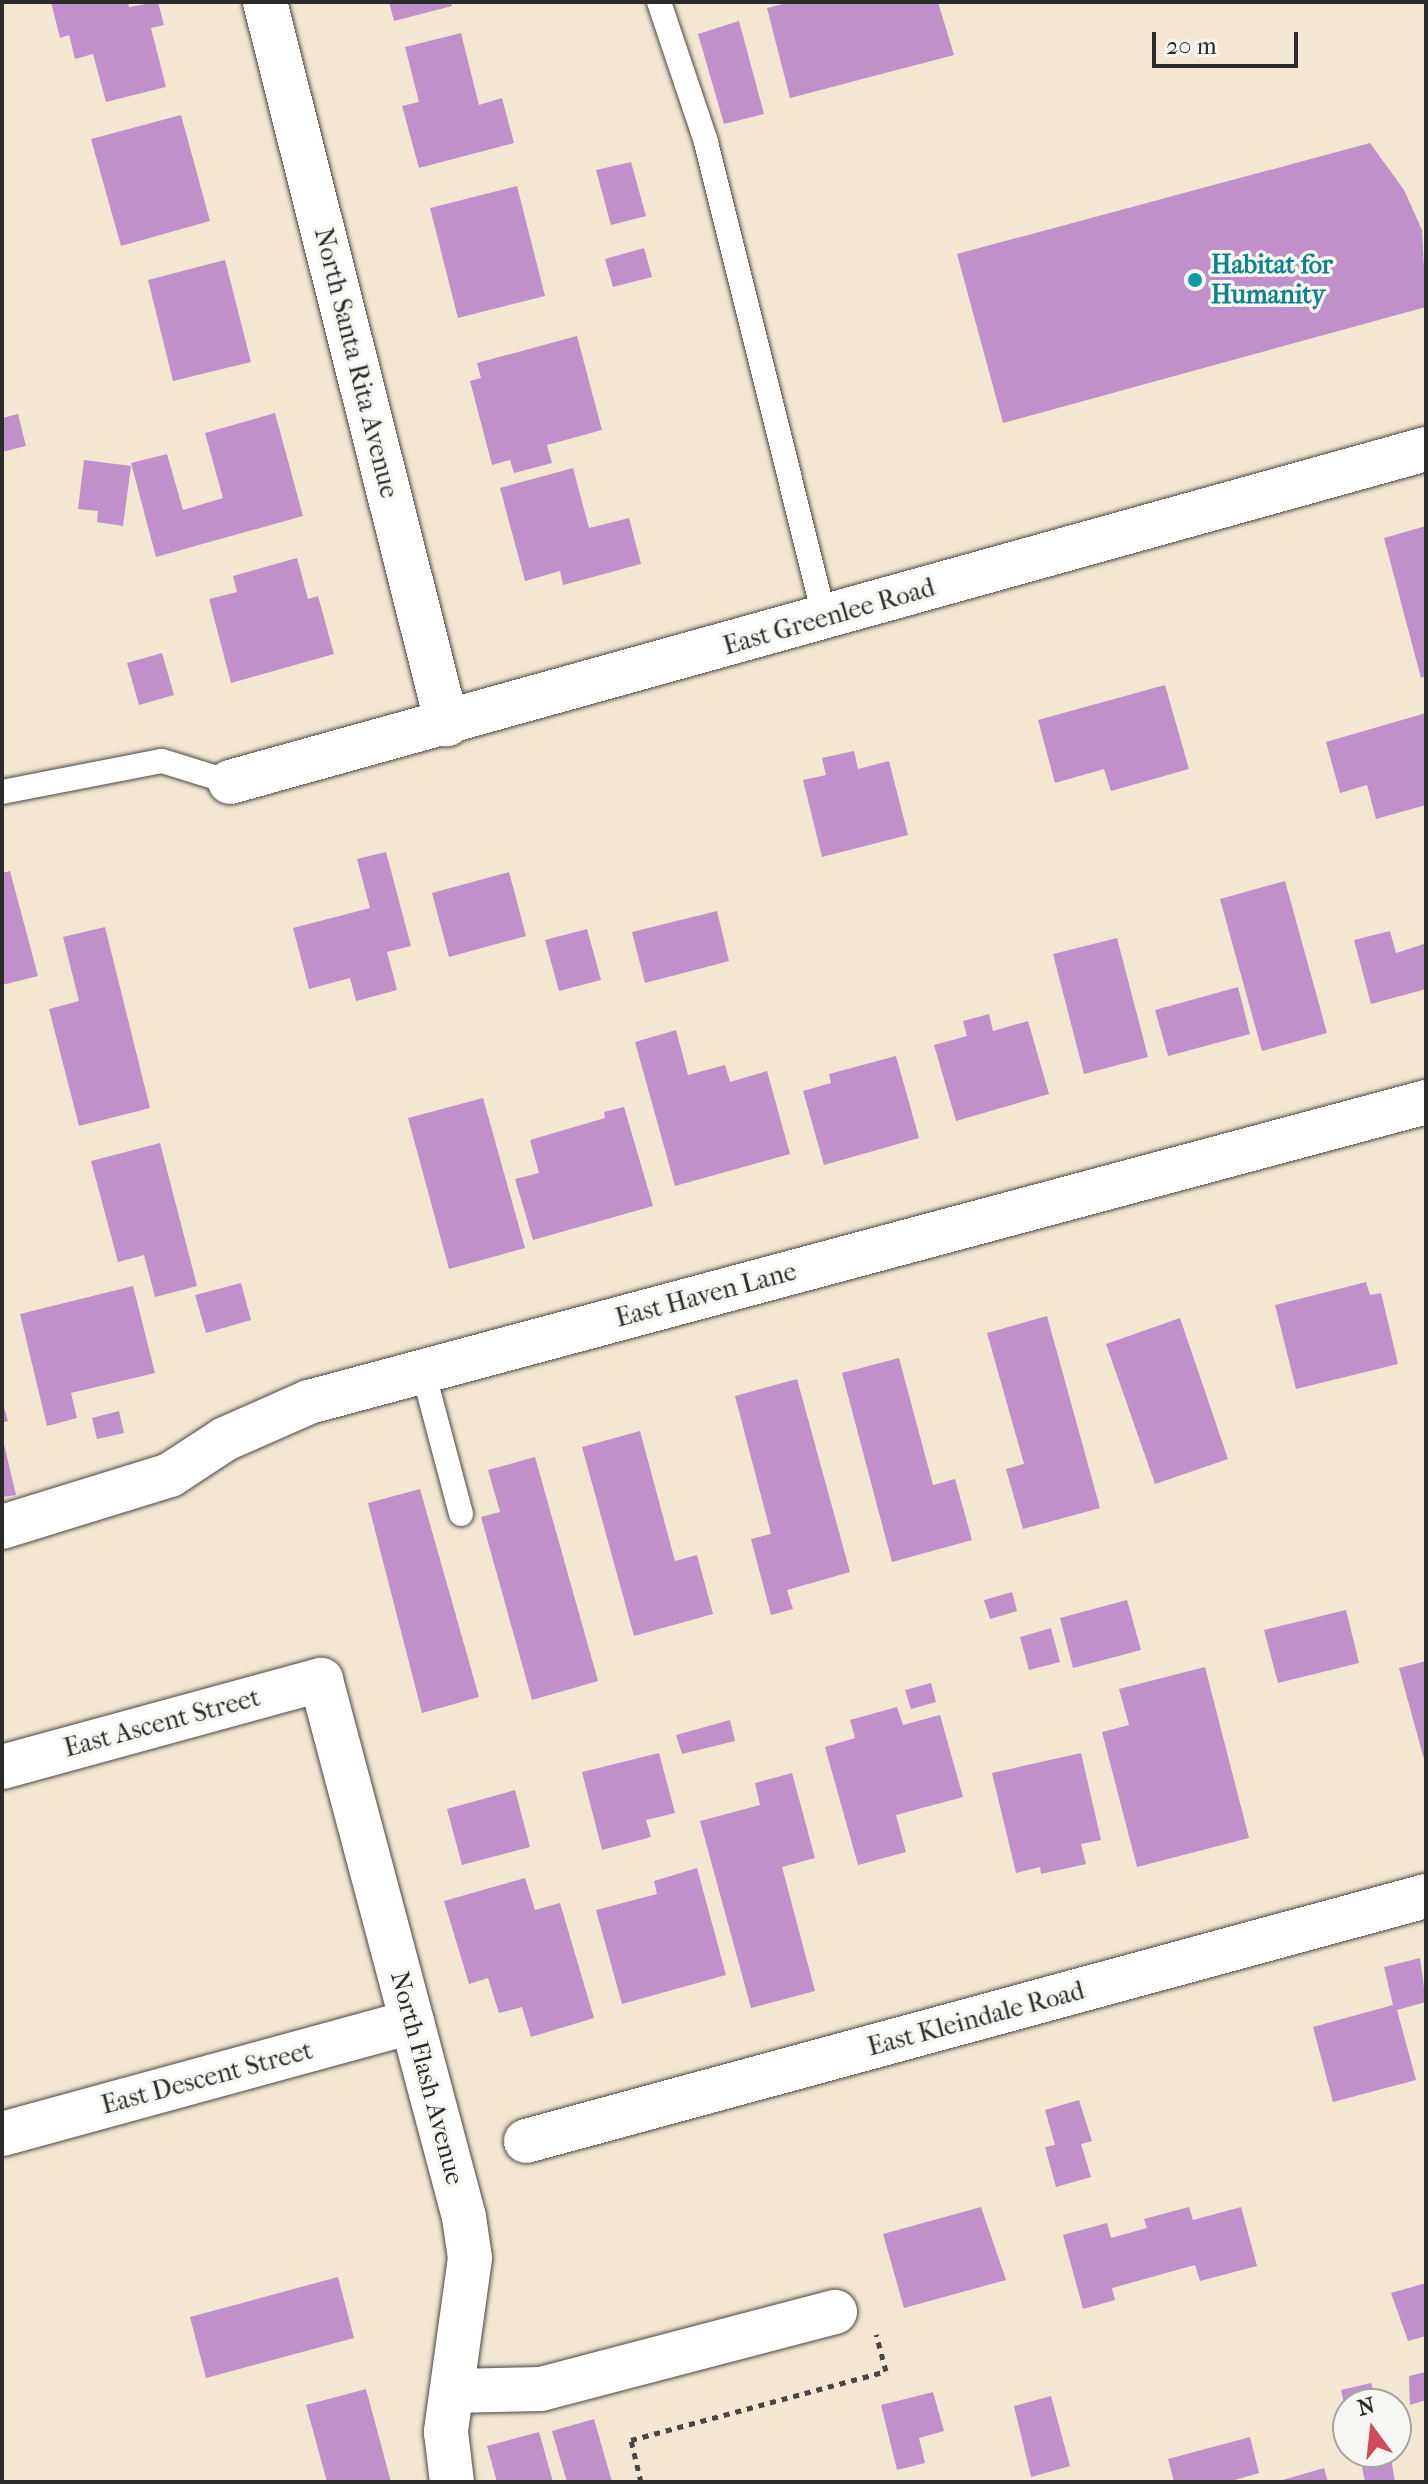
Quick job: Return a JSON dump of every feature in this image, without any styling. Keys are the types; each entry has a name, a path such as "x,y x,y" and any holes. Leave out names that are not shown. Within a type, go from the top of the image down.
{"street":[{"name":"North Santa Rita Avenue","path":"265,2 447,724"},
{"name":"East Greenlee Road","path":"230,782 1426,449"},
{"name":"East Haven Lane","path":"2,1527 170,1475 225,1439 309,1402 1426,1102"},
{"name":"East Ascent Street","path":"2,1767 321,1680"},
{"name":"North Flash Avenue","path":"321,1680 412,2022 470,2258 446,2432 452,2482"},
{"name":"East Kleindale Road","path":"526,2141 1426,1896"},
{"name":"East Descent Street","path":"2,2134 412,2022"},
{"path":"452,2391 541,2389 854,2318"}],"lane":[{"path":"659,2 706,142 825,618"},
{"path":"2,792 162,761 230,782"},
{"path":"423,1371 461,1514"}],"path":[{"path":"641,2482 631,2440 886,2371 854,2318"}],"building":[{"path":"51,2 128,2 129,7 158,2 164,25 151,28 166,87 106,102 93,54 75,59 69,35 60,38"},
{"path":"389,2 451,2 452,6 394,21"},
{"path":"791,2 938,2 954,55 790,98 767,8"},
{"path":"739,21 764,114 724,124 698,34"},
{"path":"461,33 479,105 502,98 514,143 419,168 402,106 419,102 405,47"},
{"path":"181,115 210,221 121,246 91,139"},
{"name":"Habitat for Humanity","path":"1370,143 1404,190 1422,230 1426,307 1003,423 957,254"},
{"path":"631,162 646,216 611,225 596,170"},
{"path":"517,186 545,296 458,318 430,208"},
{"path":"644,248 652,277 613,287 605,259"},
{"path":"225,260 251,362 173,381 148,280"},
{"path":"577,336 602,430 547,445 552,463 514,473 510,460 492,465 470,381 481,378 477,363"},
{"path":"275,413 303,516 156,557 131,463 167,454 183,510 223,498 205,433"},
{"path":"18,414 26,446 2,452 2,418"},
{"path":"84,460 131,466 123,526 97,522 98,511 78,509"},
{"path":"573,468 589,528 629,518 641,564 563,585 560,571 525,581 500,488"},
{"path":"1426,526 1426,676 1421,678 1384,538"},
{"path":"297,558 308,599 318,596 334,654 231,683 209,599 237,592 233,576"},
{"path":"162,653 174,695 139,705 127,663"},
{"path":"1165,685 1189,769 1111,791 1104,769 1055,783 1038,720"},
{"path":"1426,713 1426,805 1376,819 1367,785 1340,793 1326,742"},
{"path":"854,751 858,769 889,761 908,835 822,857 803,780 826,775 822,758"},
{"path":"386,852 411,946 387,952 397,990 356,1001 350,978 309,989 293,928 370,908 357,859"},
{"path":"10,871 38,976 2,985 2,873"},
{"path":"509,872 526,936 449,957 432,893"},
{"path":"1285,881 1327,1033 1262,1051 1220,899"},
{"path":"717,911 729,961 645,983 632,932"},
{"path":"105,927 150,1108 79,1126 49,1009 79,1001 63,937"},
{"path":"587,929 601,980 559,991 545,940"},
{"path":"1390,931 1396,953 1424,944 1426,989 1371,1004 1354,940"},
{"path":"1117,938 1148,1057 1084,1074 1053,954"},
{"path":"1238,987 1250,1034 1168,1056 1155,1010"},
{"path":"989,1014 993,1031 1028,1021 1049,1094 956,1121 934,1045 967,1036 963,1021"},
{"path":"676,1030 688,1075 725,1065 730,1082 767,1071 790,1154 675,1186 635,1042"},
{"path":"896,1056 919,1138 824,1165 803,1091 831,1083 829,1074"},
{"path":"483,1098 525,1248 449,1269 408,1118"},
{"path":"624,1107 653,1206 533,1240 515,1179 539,1173 530,1140 605,1118 604,1112"},
{"path":"160,1143 197,1286 155,1297 144,1255 118,1262 91,1161"},
{"path":"1366,1282 1370,1295 1381,1293 1398,1364 1296,1389 1275,1305"},
{"path":"241,1283 251,1320 206,1333 195,1295"},
{"path":"133,1286 155,1373 71,1393 77,1418 47,1426 20,1314"},
{"path":"1047,1316 1100,1508 1023,1529 1006,1469 1024,1464 987,1333"},
{"path":"1180,1318 1228,1459 1155,1484 1106,1344"},
{"path":"899,1358 933,1485 955,1479 972,1540 892,1562 842,1373"},
{"path":"797,1379 850,1572 787,1590 793,1609 771,1615 751,1539 771,1534 735,1396"},
{"path":"2,1400 8,1421 2,1423"},
{"path":"119,1411 124,1433 97,1439 92,1418"},
{"path":"640,1431 675,1561 697,1555 713,1614 634,1636 582,1447"},
{"path":"2,1441 16,1495 2,1497"},
{"path":"535,1457 598,1681 532,1700 481,1517 500,1512 488,1470"},
{"path":"420,1489 479,1697 422,1713 368,1503"},
{"path":"1012,1592 1017,1611 990,1619 984,1600"},
{"path":"1127,1600 1141,1650 1073,1668 1060,1618"},
{"path":"1346,1610 1359,1663 1278,1683 1264,1630"},
{"path":"1051,1628 1060,1662 1029,1670 1020,1637"},
{"path":"1426,1661 1426,1763 1425,1763 1399,1668"},
{"path":"1205,1667 1249,1838 1137,1867 1102,1732 1129,1725 1119,1689"},
{"path":"931,1683 936,1702 911,1709 905,1690"},
{"path":"897,1707 903,1725 940,1715 963,1797 896,1815 906,1852 858,1865 825,1747 855,1738 850,1720"},
{"path":"730,1720 735,1741 682,1754 676,1735"},
{"path":"659,1753 675,1813 646,1820 651,1837 602,1850 582,1772"},
{"path":"1081,1753 1101,1840 1081,1844 1086,1864 1041,1874 1040,1867 1016,1873 992,1773"},
{"path":"792,1773 815,1858 782,1867 815,1991 751,2008 700,1821 760,1805 755,1783"},
{"path":"515,1790 530,1847 462,1865 447,1809"},
{"path":"697,1868 726,1975 622,2004 596,1910 657,1894 654,1881"},
{"path":"525,1878 535,1910 560,1903 594,2018 531,2037 522,2007 499,2013 488,1978 469,1984 444,1901"},
{"path":"1420,1958 1426,2002 1397,2010 1416,2080 1333,2102 1313,2027 1393,2005 1384,1967"},
{"path":"1079,2100 1092,2141 1081,2144 1091,2177 1056,2187 1045,2147 1055,2145 1045,2110"},
{"path":"981,2207 1006,2280 904,2308 883,2234"},
{"path":"1189,2207 1193,2220 1241,2207 1257,2266 1200,2281 1195,2265 1112,2288 1115,2300 1083,2309 1063,2235 1107,2223 1111,2238 1147,2228 1144,2219"},
{"path":"338,2277 354,2338 206,2378 190,2317"},
{"path":"1426,2283 1426,2336 1408,2341 1391,2293"},
{"path":"1426,2372 1426,2400 1412,2404 1409,2376"},
{"path":"1371,2383 1373,2388 1350,2388"},
{"path":"366,2389 391,2482 327,2482 306,2405"},
{"path":"933,2392 944,2431 919,2438 925,2463 897,2470 881,2405"},
{"path":"1051,2396 1070,2466 1031,2477 1014,2406"},
{"path":"594,2419 612,2482 567,2482 552,2431"},
{"path":"539,2432 553,2482 497,2482 487,2446"},
{"path":"1250,2437 1259,2473 1228,2482 1174,2482 1168,2459"},
{"path":"1324,2468 1328,2482 1279,2482 1279,2481"},
{"path":"1362,2468 1393,2468 1395,2482 1365,2482"}],"place":[{"name":"Habitat for Humanity","path":"1195,280"}]}
